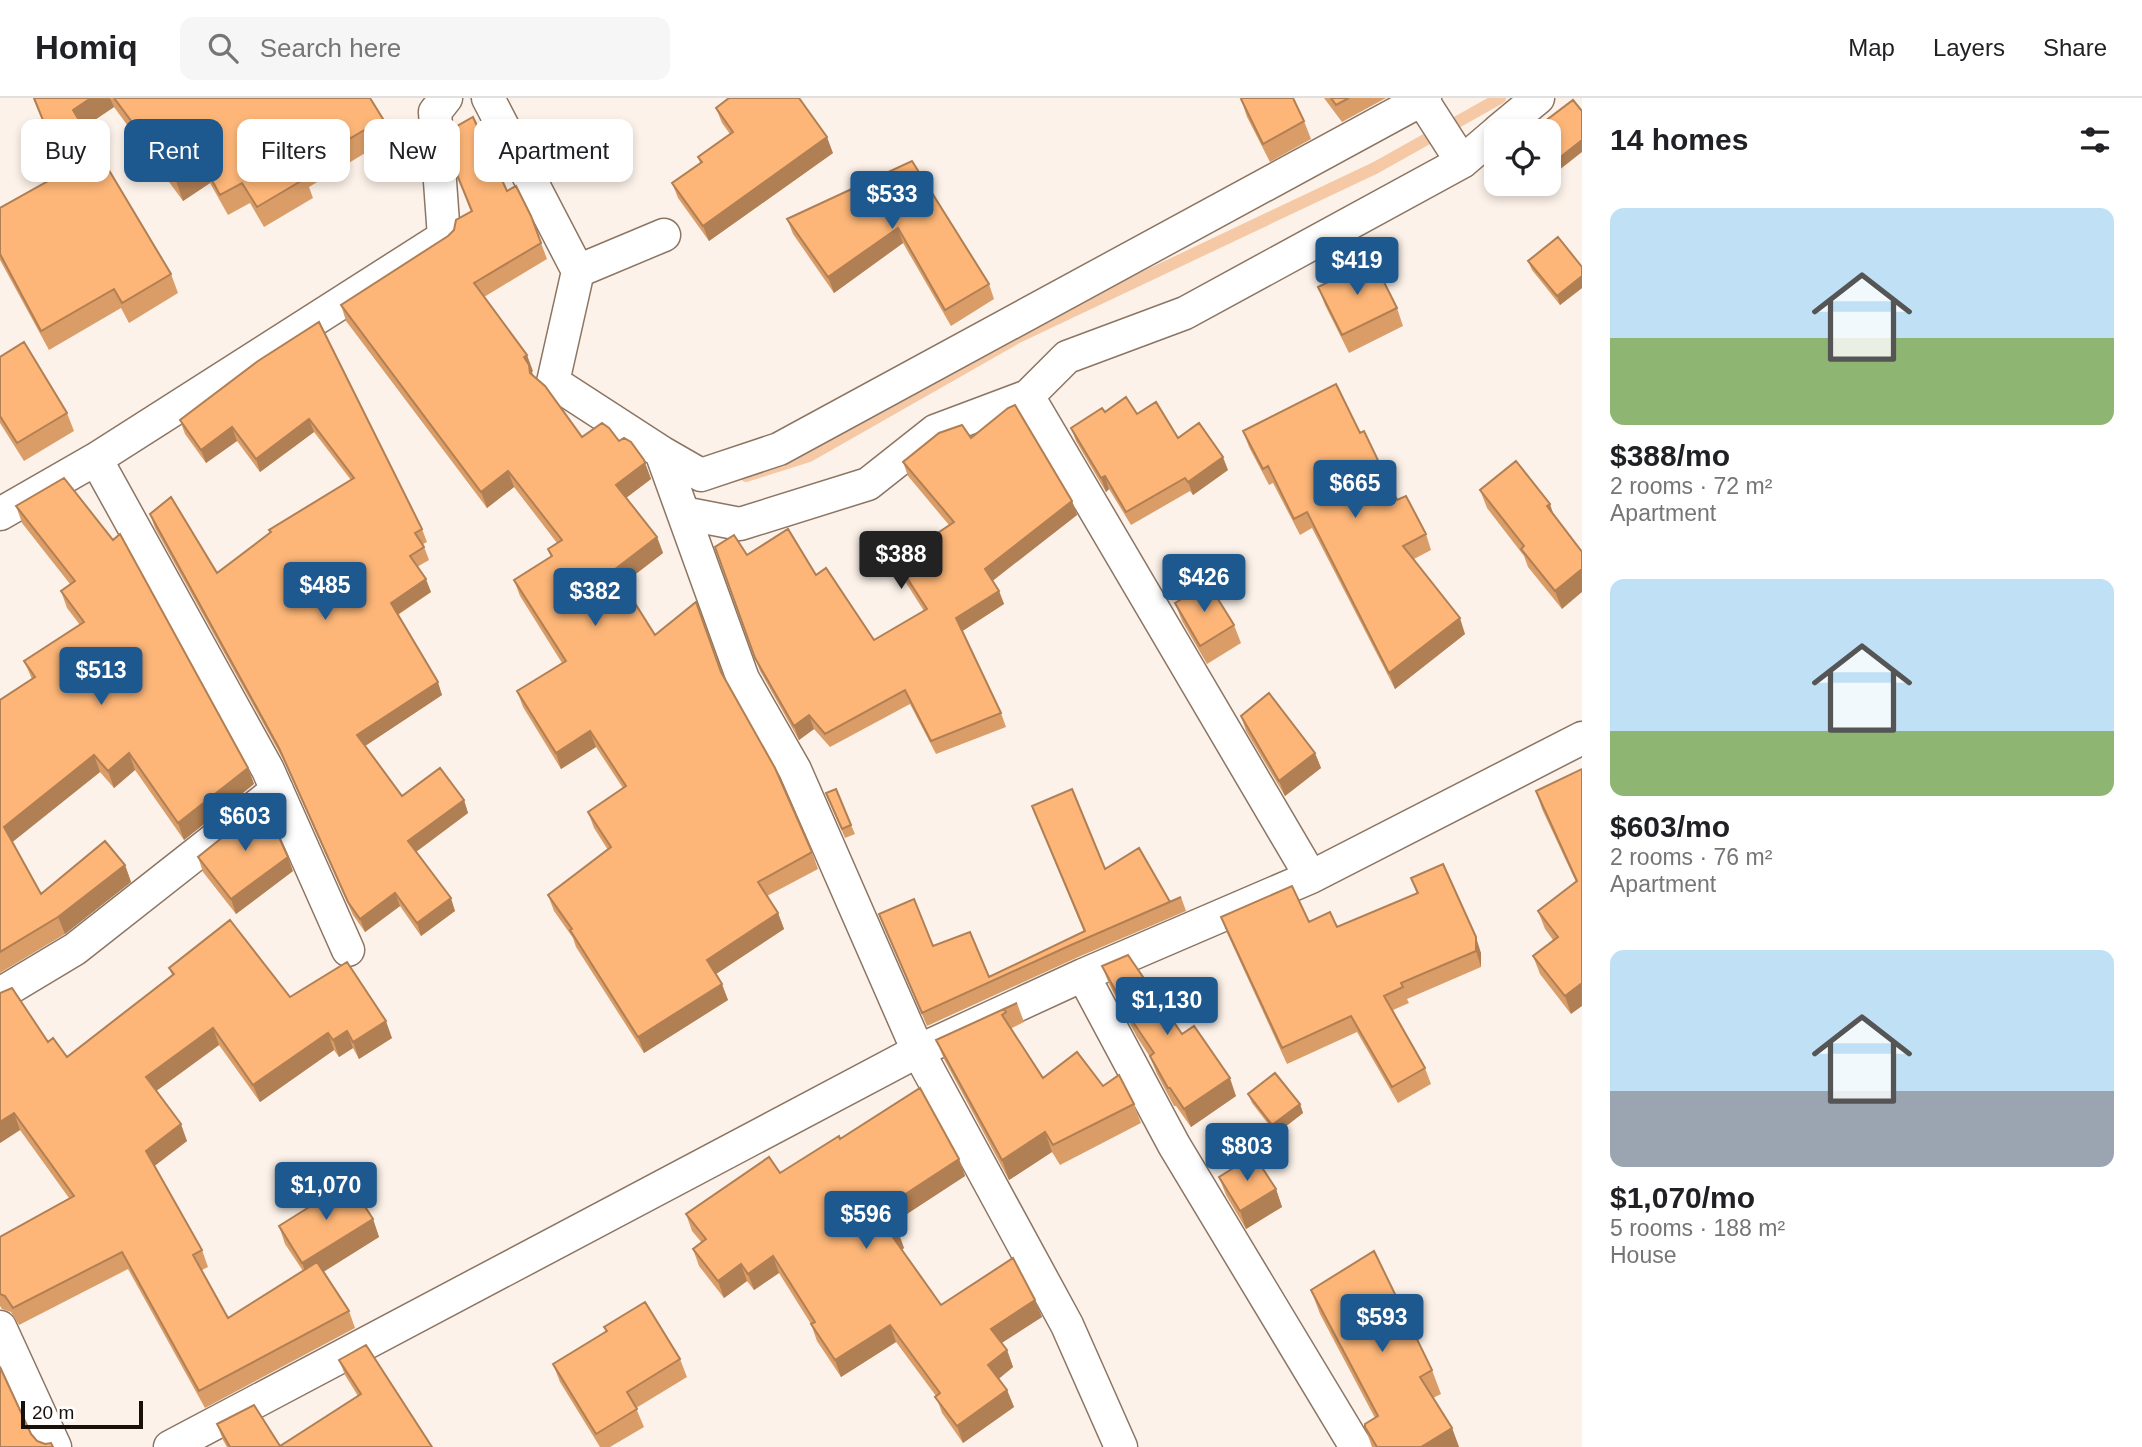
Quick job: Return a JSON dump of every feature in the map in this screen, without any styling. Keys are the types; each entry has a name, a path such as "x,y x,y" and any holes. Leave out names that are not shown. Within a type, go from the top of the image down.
{"street":[{"path":"0,514 96,459 444,237 435,111 446,98"},
{"path":"488,98 578,271 553,382 701,475 779,449 1424,102 1462,162"},
{"path":"1513,119 1538,98"},
{"path":"683,513 740,524 868,484 935,431 1028,396 1067,357 1185,313 1462,162 1484,143"},
{"path":"578,271 664,235"},
{"path":"1028,396 1311,877"},
{"path":"661,452 743,679 795,770 918,1051 1067,1325 1121,1447"},
{"path":"96,459 268,770 348,950"},
{"path":"170,1447 918,1051 1083,975 1311,877 1582,738"},
{"path":"0,994 75,948 277,790"},
{"path":"1083,975 1174,1145 1356,1447"},
{"path":"0,1327 55,1447"}],"building":[{"path":"34,98 91,98 73,110 78,119 43,119"},
{"path":"114,98 370,98 383,119 364,119 364,130 350,138 350,119 237,119 237,182 299,182 257,207 242,183 220,195 213,182 223,182 223,119 130,119"},
{"path":"729,98 799,98 827,137 703,226 672,183 702,162 698,157 733,132 716,108"},
{"path":"1293,98 1304,121 1263,144 1241,99"},
{"path":"1331,98 1349,98 1336,105"},
{"path":"1573,100 1582,111 1582,140 1561,157 1561,119 1548,119"},
{"path":"473,117 474,182 503,182 507,191 516,186 541,243 474,283 527,355 524,357 530,373 545,386 582,437 602,423 619,441 624,438 631,442 644,460 645,463 616,485 657,537 614,570 655,635 696,602 721,672 775,768 812,852 758,882 778,913 707,960 722,984 638,1037 548,895 611,847 588,812 626,786 590,731 556,753 517,691 566,661 514,580 552,556 548,549 562,540 508,471 481,492 341,305 448,236 454,230 456,220 472,211 460,182 460,124"},
{"path":"912,161 989,284 945,310 898,228 828,277 787,219"},
{"path":"110,172 171,274 122,303 114,289 41,331 0,254 0,208 46,182 110,182"},
{"path":"1558,237 1582,267 1582,276 1557,296 1528,261"},
{"path":"1373,260 1397,308 1342,335 1318,287"},
{"path":"319,322 422,529 415,533 424,547 410,556 426,579 391,603 438,682 357,735 402,796 440,768 464,800 408,841 451,898 417,923 395,893 360,919 348,902 279,748 150,514 171,497 217,573 271,532 269,530 354,478 309,419 256,459 232,427 201,450 180,420 258,361"},
{"path":"24,342 67,413 17,443 0,416 0,357"},
{"path":"1336,384 1360,433 1364,431 1397,500 1406,496 1426,534 1403,546 1460,618 1389,673 1307,512 1294,519 1268,466 1263,469 1243,431"},
{"path":"1126,397 1137,414 1156,402 1178,438 1199,423 1223,457 1188,482 1185,478 1126,512 1105,476 1101,478 1071,428 1102,408 1105,412"},
{"path":"1015,405 1072,501 985,569 999,591 956,618 1001,713 931,741 905,690 825,734 809,715 794,726 755,658 715,547 734,535 747,555 788,529 816,575 826,568 874,640 927,609 896,561 954,522 903,462 939,433 962,425 971,438"},
{"path":"1516,461 1550,504 1547,506 1582,552 1582,569 1555,591 1521,549 1524,546 1480,490"},
{"path":"64,478 113,540 120,534 248,768 178,823 129,753 108,771 94,755 4,827 41,894 105,841 125,865 58,917 0,952 0,700 35,677 24,661 84,622 61,591 75,581 16,506"},
{"path":"1208,583 1234,625 1200,646 1175,603"},
{"path":"1269,693 1315,753 1279,781 1241,716"},
{"path":"1582,769 1582,983 1565,996 1533,956 1558,937 1538,911 1577,881 1536,791"},
{"path":"836,789 851,825 842,829 826,793"},
{"path":"1072,789 1105,869 1139,848 1170,902 922,1013 879,914 914,899 933,946 970,932 989,977 1085,931 1032,806"},
{"path":"264,804 288,857 231,899 198,857"},
{"path":"1443,864 1476,937 1476,951 1401,983 1403,987 1384,996 1425,1068 1392,1087 1351,1016 1282,1048 1221,917 1292,886 1309,922 1330,912 1337,927 1418,893 1411,878"},
{"path":"230,920 290,997 347,962 386,1021 353,1042 347,1031 333,1040 328,1033 253,1085 213,1028 146,1077 181,1124 146,1151 202,1250 193,1255 228,1318 317,1262 349,1311 199,1391 122,1252 13,1308 5,1296 0,1294 0,1237 74,1196 14,1113 0,1122 0,993 12,988 48,1042 53,1038 67,1057 174,974 169,968"},
{"path":"1128,955 1182,1034 1194,1026 1230,1078 1184,1109 1168,1088 1150,1056 1154,1053 1131,1019 1102,966"},
{"path":"1017,1003 1004,1009 1006,1012 1002,1015 1043,1078 1077,1052 1103,1086 1119,1075 1134,1104 1053,1145 1045,1132 1002,1160 936,1040"},
{"path":"1275,1073 1300,1104 1272,1125 1248,1094"},
{"path":"920,1088 959,1159 884,1208 898,1231 892,1236 941,1305 1013,1258 1035,1300 991,1329 1007,1350 988,1365 1007,1390 957,1426 935,1397 940,1393 890,1325 835,1360 811,1324 815,1322 773,1256 748,1274 741,1264 718,1281 693,1249 706,1239 686,1214 769,1157 780,1173"},
{"path":"1254,1155 1276,1189 1240,1211 1219,1177"},
{"path":"349,1182 373,1219 302,1263 279,1226"},
{"path":"1374,1251 1432,1370 1420,1377 1452,1428 1421,1447 1377,1447 1365,1424 1378,1416 1311,1290"},
{"path":"645,1302 680,1359 627,1392 637,1409 596,1434 553,1364 607,1331 604,1327"},
{"path":"366,1345 432,1447 230,1447 217,1424 254,1405 280,1446 361,1394 339,1360"},
{"path":"0,1367 31,1434 37,1441 51,1443 53,1447 0,1447"}],"waterway":[{"path":"746,476 809,456 1018,337 1375,168 1500,98"}]}
